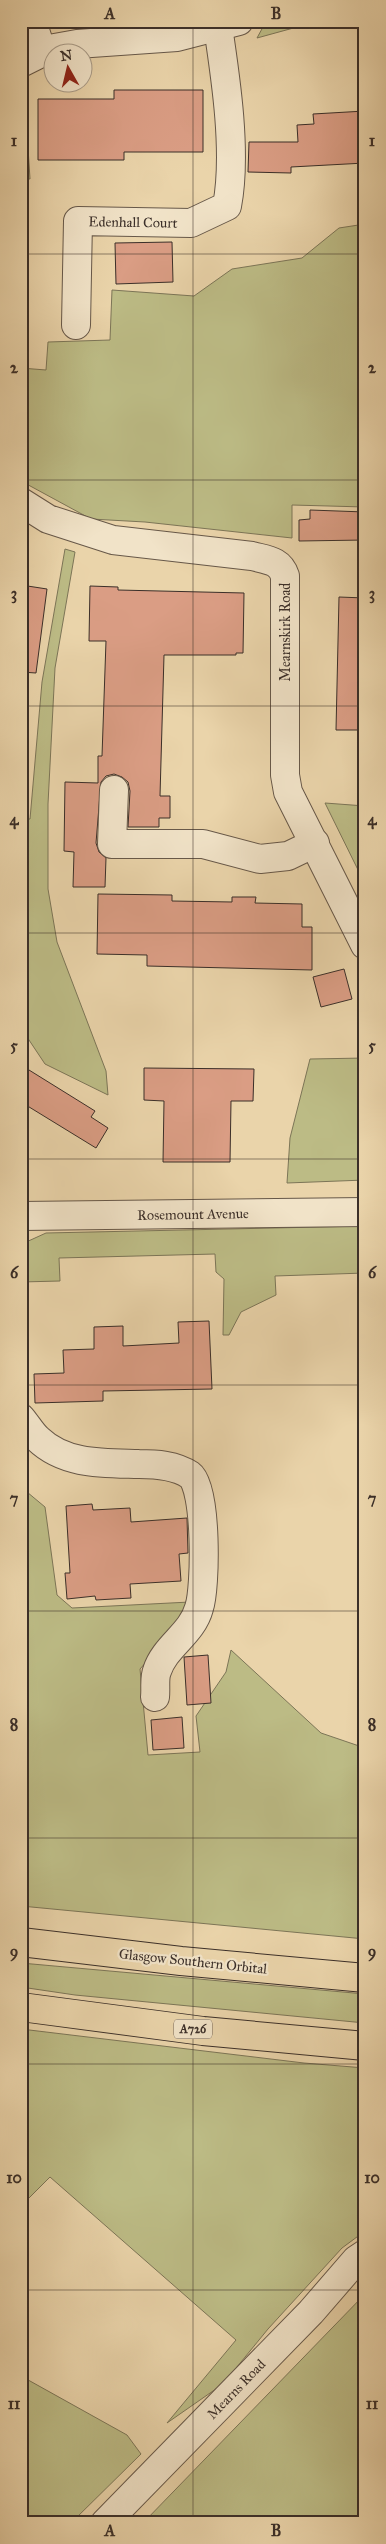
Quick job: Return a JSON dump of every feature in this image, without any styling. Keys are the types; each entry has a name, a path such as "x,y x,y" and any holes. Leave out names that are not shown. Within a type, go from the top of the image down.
{"highway":[{"name":"Glasgow Southern Orbital","path":"21,1942 181,1961 365,1978"},
{"name":"A726","path":"21,2007 203,2031 365,2046"}],"street":[{"path":"32,21 32,58 77,44 177,37 228,24"},
{"name":"Edenhall Court","path":"76,325 78,221 191,222 227,206 231,186 226,82 228,24"},
{"name":"Mearnskirk Road","path":"21,502 48,519 113,540 252,556 274,561 282,567 285,576 285,775 288,792 365,945"},
{"path":"114,790 112,844 203,844 260,859 288,856 314,844"},
{"name":"Rosemount Avenue","path":"21,1216 365,1212"},
{"path":"21,1418 38,1439 64,1456 93,1463 148,1464 172,1467 191,1476 199,1489 204,1536 200,1608 190,1628 166,1654 156,1672 156,1697"},
{"name":"Mearns Road","path":"105,2523 311,2312 356,2260 365,2254"}],"shaded area":[{"path":"272,21 319,21 257,38 263,27"},
{"path":"24,86 30,179 21,178 21,87"},
{"path":"365,224 365,507 292,505 292,538 145,522 91,519 21,481 21,368 46,370 48,342 110,340 112,290 194,296 232,269 302,258 339,228"},
{"path":"65,549 75,552 55,668 48,804 48,889 57,942 106,1071 108,1095 45,1064 21,1028 21,819 30,819 42,682"},
{"path":"325,803 365,806 365,884"},
{"path":"365,1058 365,1180 287,1183 290,1138 310,1059"},
{"path":"365,1226 365,1273 275,1276 276,1295 241,1312 229,1335 223,1335 224,1279 216,1272 215,1254 59,1258 60,1281 21,1282 21,1249 24,1243 46,1233"},
{"path":"21,1487 45,1507 57,1595 72,1608 190,1602 168,1637 140,1669 148,1755 200,1752 196,1716 226,1672 231,1650 321,1733 365,1748 365,1939 21,1906"},
{"path":"21,1963 365,1994 365,2023 75,1995 21,1987"},
{"path":"21,2029 304,2063 365,2068 365,2231 342,2248 268,2329 223,2384 167,2423 236,2340 50,2177 21,2206"},
{"path":"365,2294 365,2523 143,2523"},
{"path":"21,2376 127,2435 141,2454 71,2523 21,2523"}],"building":[{"path":"114,90 203,90 203,152 124,152 124,160 38,160 38,99 114,99"},
{"path":"365,111 365,163 291,167 291,173 248,172 249,142 298,142 297,125 314,124 313,114"},
{"path":"172,242 173,282 116,284 115,243"},
{"path":"310,510 365,512 365,540 299,541 299,520 310,519"},
{"path":"21,585 47,589 36,673 21,672"},
{"path":"90,586 118,587 118,590 244,593 243,653 236,653 236,655 164,655 160,796 170,796 170,818 159,818 159,827 128,827 130,791 128,782 114,774 106,776 101,782 96,843 99,852 106,858 105,887 73,887 74,852 64,851 65,782 98,783 98,756 102,756 106,641 89,641"},
{"path":"339,597 365,598 365,730 336,730"},
{"path":"98,894 172,895 172,901 232,902 232,897 256,897 255,903 302,904 302,927 312,927 312,970 147,966 147,955 97,954"},
{"path":"344,969 352,999 321,1007 313,977"},
{"path":"144,1068 254,1069 253,1101 231,1101 230,1162 163,1162 164,1101 144,1100"},
{"path":"29,1070 95,1111 91,1117 108,1128 96,1148 21,1102 21,1083"},
{"path":"209,1321 212,1389 103,1391 103,1401 35,1403 34,1374 64,1373 63,1350 94,1349 94,1327 123,1326 123,1346 179,1343 178,1322"},
{"path":"92,1504 93,1510 130,1508 131,1522 187,1518 188,1553 179,1554 181,1581 130,1584 131,1598 96,1600 95,1596 67,1599 65,1573 70,1573 66,1506"},
{"path":"208,1655 211,1703 187,1705 184,1657"},
{"path":"182,1717 184,1748 153,1750 151,1720"}]}
